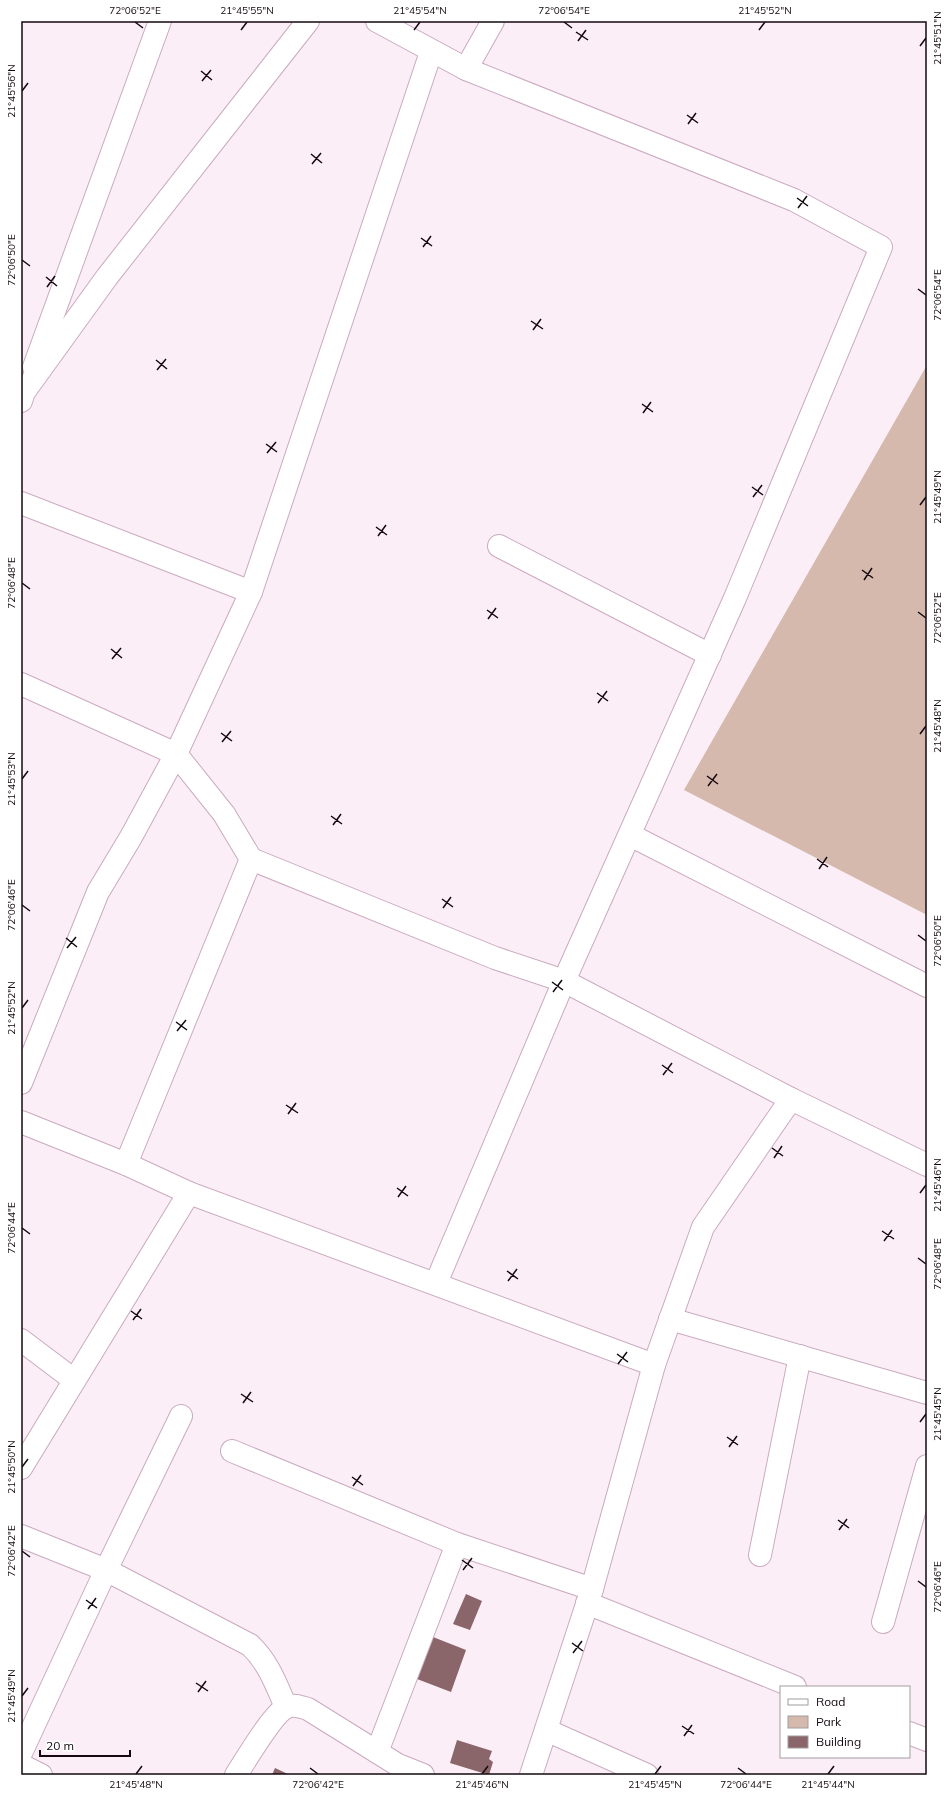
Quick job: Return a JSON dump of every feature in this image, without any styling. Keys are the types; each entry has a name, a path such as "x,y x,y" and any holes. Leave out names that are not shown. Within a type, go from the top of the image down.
{"street":[{"path":"23,397 160,21"},
{"path":"23,397 107,277 308,21"},
{"path":"377,21 431,52 466,69 794,200 881,247 710,655 564,981 436,1283"},
{"path":"466,69 492,21"},
{"path":"21,1083 98,892 131,837 176,754 251,592 431,52"},
{"path":"21,502 251,592"},
{"path":"499,546 710,655"},
{"path":"21,684 176,754 224,814 251,859 495,958 564,981 791,1099 927,1165"},
{"path":"630,835 927,986"},
{"path":"126,1164 251,859"},
{"path":"531,1775 590,1596 654,1365 703,1226 791,1099"},
{"path":"21,1122 126,1164 189,1193 436,1283 654,1365"},
{"path":"21,1468 189,1193"},
{"path":"670,1319 927,1393"},
{"path":"21,1340 74,1380"},
{"path":"760,1555 800,1356"},
{"path":"21,1753 106,1570 181,1416"},
{"path":"232,1451 458,1544 590,1596 793,1686"},
{"path":"883,1622 927,1466"},
{"path":"21,1536 106,1570 250,1645 261,1655 268,1667 286,1707"},
{"path":"377,1752 458,1544"},
{"path":"236,1775 276,1715 286,1707 296,1706 308,1709 377,1752 396,1770 423,1775"},
{"path":"546,1730 647,1775"},
{"path":"910,1733 927,1740"},
{"path":"21,1765 41,1775"}],"green space":[{"path":"927,365 927,915 684,790"}],"building":[{"path":"466,1594 482,1601 470,1630 453,1624"},
{"path":"433,1637 466,1650 451,1692 417,1679"},
{"path":"457,1740 492,1751 489,1759 493,1762 489,1775 450,1763"},
{"path":"275,1768 290,1775 272,1775"}]}
